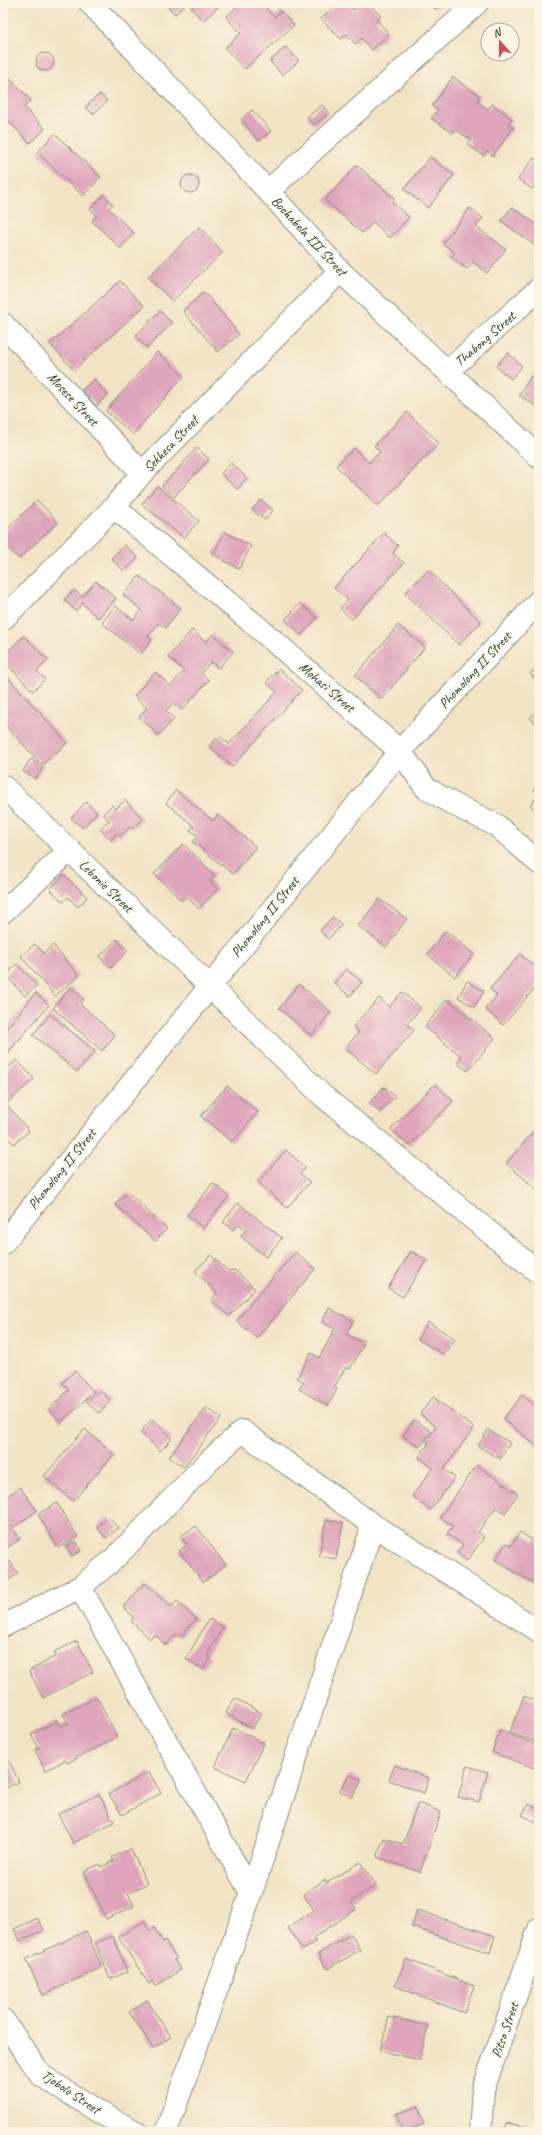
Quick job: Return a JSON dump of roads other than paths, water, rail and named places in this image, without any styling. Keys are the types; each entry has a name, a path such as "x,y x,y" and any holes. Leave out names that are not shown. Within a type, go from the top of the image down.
{"street":[{"name":"Bochabela III Street","path":"90,3 268,191 340,271 539,457"},
{"path":"268,191 477,3"},
{"name":"Sekhesa Street","path":"3,619 114,507 142,473 340,271"},
{"name":"Thabong Street","path":"448,371 539,289"},
{"name":"Mosese Street","path":"3,324 142,473"},
{"name":"Mohasi Street","path":"114,507 261,630 400,750 426,788 453,804 496,825 539,863"},
{"name":"Phomolong II Street","path":"3,1243 400,750 539,601"},
{"name":"Lebonie Street","path":"3,786 323,1096 538,1270"},
{"path":"3,912 70,850"},
{"path":"3,1626 80,1587 114,1559 207,1463 242,1430 373,1525 539,1631"},
{"path":"166,2132 251,1893 373,1525"},
{"path":"80,1587 251,1893"},
{"name":"Pitso Street","path":"480,2132 483,2090 539,1929"},
{"name":"Tjobolo Street","path":"3,2020 41,2075 99,2112 136,2132"}]}
